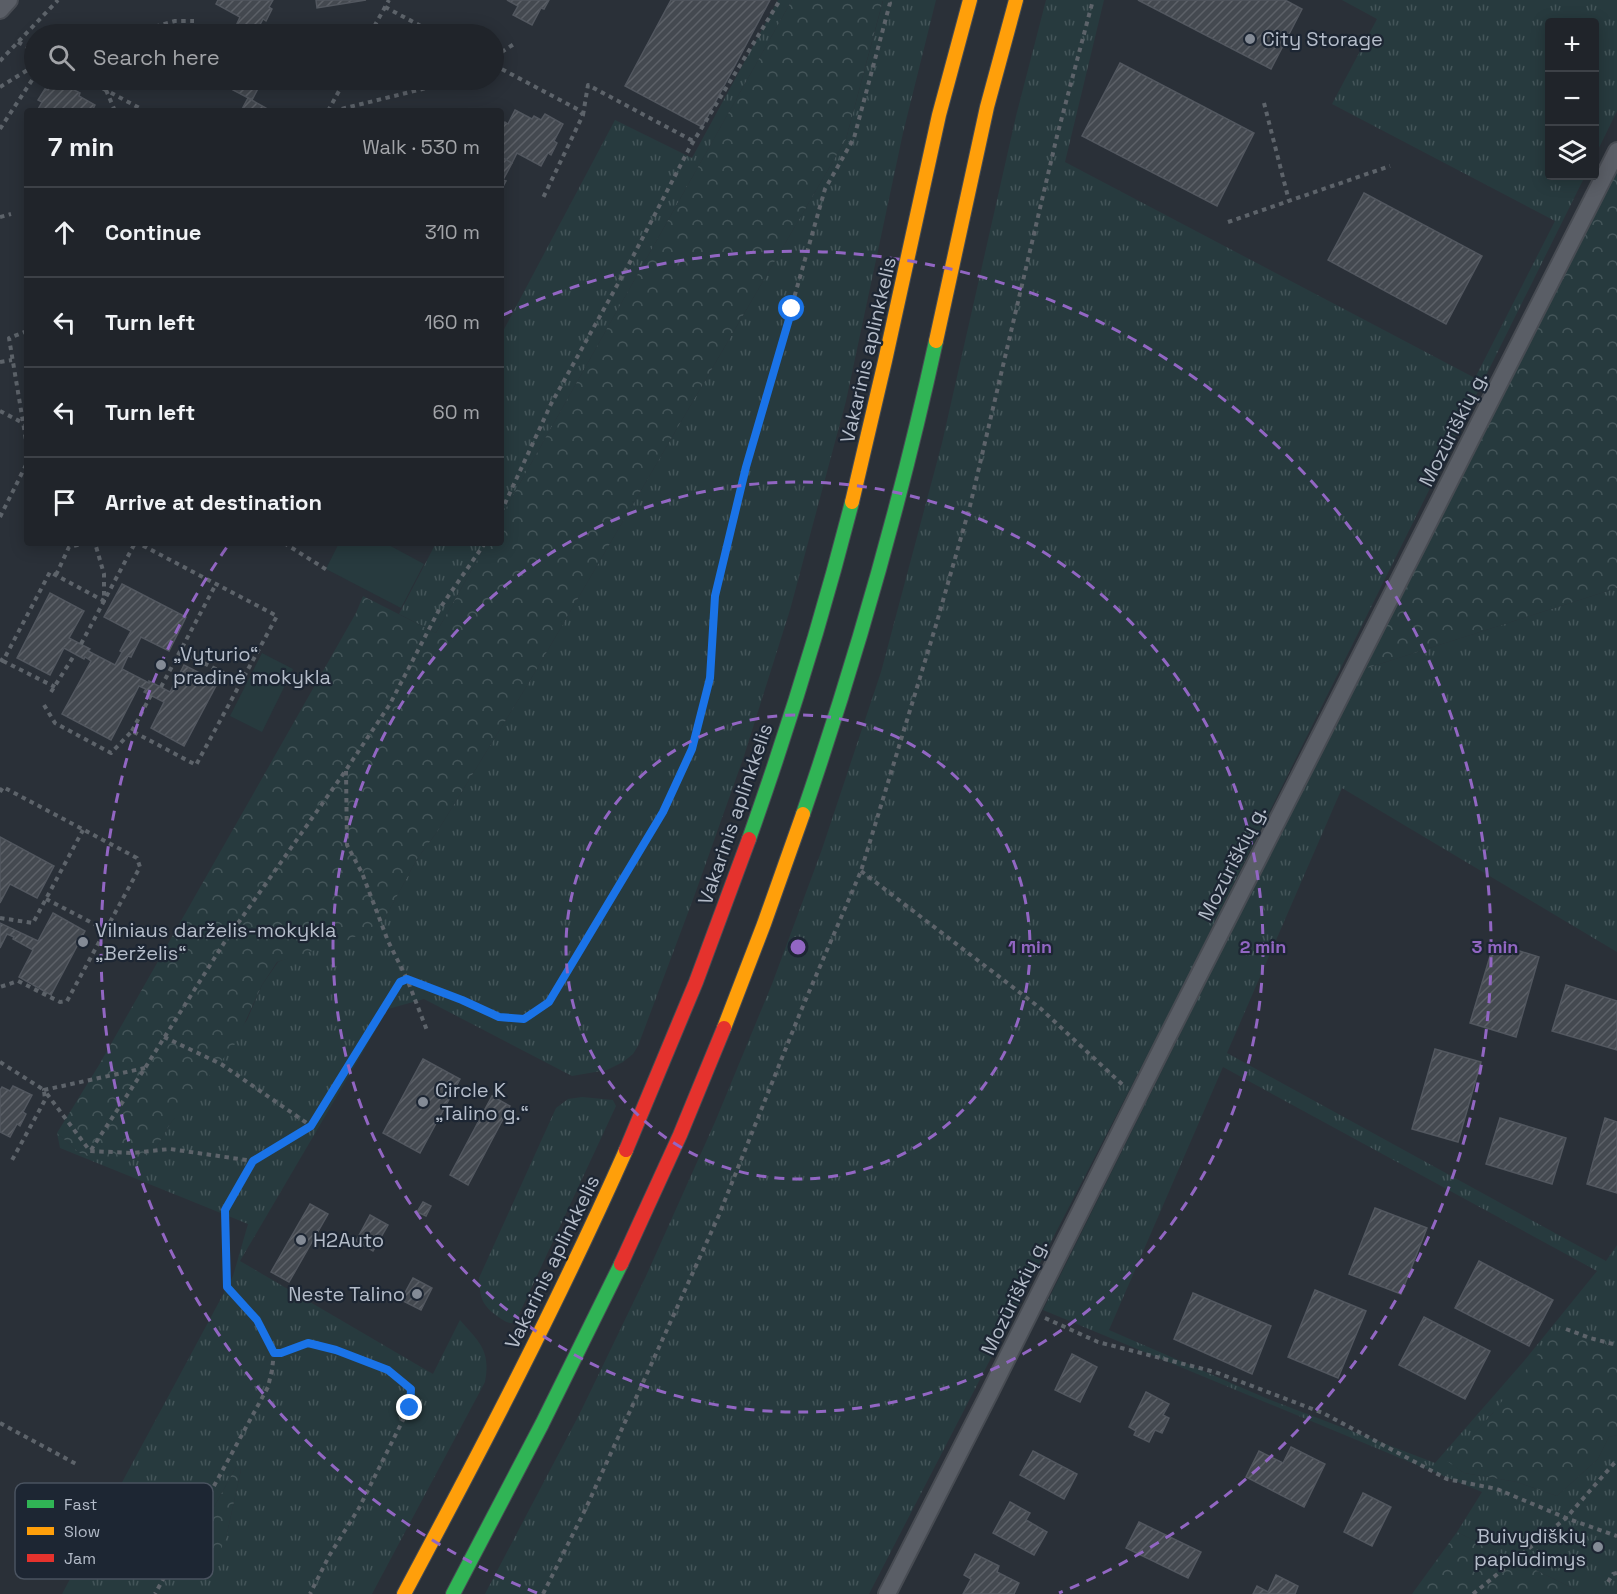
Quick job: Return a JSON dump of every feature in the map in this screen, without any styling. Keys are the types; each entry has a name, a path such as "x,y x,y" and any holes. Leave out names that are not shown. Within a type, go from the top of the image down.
{"highway":[{"name":"Vakarinis aplinkkelis","path":"404,1594 549,1315 601,1207 668,1052 749,838 827,596 859,476 939,115 970,0"},
{"path":"453,1594 567,1378 621,1267 680,1135 742,986 799,829 883,561 918,423 988,104 1016,0"}],"street":[{"path":"0,10 9,0"},
{"name":"Mozūriškių g.","path":"887,1594 1617,151"}],"path":[{"path":"35,24 58,0"},
{"path":"376,24 389,0"},
{"path":"504,506 551,404 629,264 693,141 780,0"},
{"path":"543,1594 596,1487 720,1215 800,1013 861,871 970,506 1057,136 1093,0"},
{"path":"213,1488 268,1387 272,1370 274,1353 257,1320 227,1287 225,1210 253,1161 311,1126 400,982 407,979 499,1017 524,1019 549,1002 663,812 692,749 710,678 715,596 746,467 825,189 854,138 889,1"},
{"path":"385,7 417,24"},
{"path":"164,24 175,21 194,21"},
{"path":"0,61 24,36"},
{"path":"18,42 24,45"},
{"path":"504,50 514,44"},
{"path":"504,70 579,110 584,115"},
{"path":"0,87 24,72"},
{"path":"542,200 584,115 588,85 693,141"},
{"path":"0,129 26,90"},
{"path":"105,90 114,108"},
{"path":"107,90 140,108"},
{"path":"330,108 340,90"},
{"path":"345,108 418,90"},
{"path":"1264,103 1289,201"},
{"path":"1228,222 1390,166"},
{"path":"0,217 11,214"},
{"path":"24,332 9,338 24,419"},
{"path":"0,362 12,360"},
{"path":"0,411 24,423"},
{"path":"0,517 24,469"},
{"path":"56,575 69,548 76,546"},
{"path":"96,546 104,574 104,601"},
{"path":"81,644 134,546"},
{"path":"132,730 196,765 277,616 142,546"},
{"path":"289,546 327,570"},
{"path":"90,1151 224,943 346,771 390,704 440,608 483,546"},
{"path":"54,687 2,660 50,572 104,601"},
{"path":"161,687 216,584"},
{"path":"180,651 241,682"},
{"path":"51,692 75,654"},
{"path":"44,705 55,723 111,753 132,730 151,695"},
{"path":"346,771 347,845 362,873 388,941 407,979 428,1033"},
{"path":"0,792 3,788 137,858 140,867 67,1001 60,1002 18,981 0,987"},
{"path":"0,918 33,923 83,830"},
{"path":"861,871 1040,1008 1137,1098"},
{"path":"46,899 106,930"},
{"path":"164,1037 221,1064 311,1126"},
{"path":"0,1062 44,1090 90,1151"},
{"path":"44,1090 145,1068"},
{"path":"11,1162 45,1100 44,1090"},
{"path":"90,1151 133,1152 170,1149 253,1161"},
{"path":"1030,1311 1098,1342 1215,1372 1323,1413 1447,1479 1497,1489 1566,1518 1617,1536"},
{"path":"1566,1329 1617,1345"},
{"path":"274,1353 281,1353 308,1343 336,1350 388,1370 411,1389 410,1408 359,1508 329,1557 310,1594"},
{"path":"0,1423 78,1465"},
{"path":"1473,1594 1566,1518 1617,1460"},
{"path":"1608,1582 1613,1574 1617,1573"},
{"path":"155,1594 163,1579"}],"green space":[{"path":"778,0 792,0 504,512 504,329 615,120 692,158"},
{"path":"792,0 883,0 846,139 528,684 437,832 417,859 384,920 351,939 277,962 262,985 235,1044 170,1124 153,1153 119,1165 81,1154 57,1133 99,1065 356,613 363,596 436,633 485,546 504,546 504,512"},
{"path":"879,0 936,0 903,133 846,401 790,610 744,756 638,1046 633,1054 623,1062 607,1070 572,1076 424,999 388,1009 240,1261 433,1374 460,1320 478,1341 485,1354 485,1382 372,1594 62,1594 70,1579 178,1579 178,1581 180,1579 213,1579 213,1550 226,1538 241,1470 239,1467 236,1467 213,1509 213,1483 122,1483 233,1276 248,1224 60,1148 57,1133 81,1154 153,1153 170,1124 247,1020 262,985 278,962 384,920 417,859 437,832 528,684 846,139 883,1"},
{"path":"1046,0 1104,0 1065,162 1475,378 1555,221 1332,104 1377,19 1342,0 1617,0 1617,111 1599,148 1599,18 1545,18 1545,180 1583,180 1177,998 869,1594 485,1594 580,1413 646,1276 715,1122 772,984 821,852 881,672 942,443 1016,116"},
{"path":"1617,169 1617,588 1361,670"},
{"path":"338,546 391,546 424,564 401,608 326,569"},
{"path":"434,546 485,546 436,633 399,614"},
{"path":"1617,588 1617,952 1342,788 1227,1053 1606,1261 1617,1245 1617,1347 1603,1344 1493,1413 1448,1461 1464,1473 1517,1482 1557,1496 1598,1459 1609,1437 1617,1435 1617,1594 1585,1594 1457,1532 1482,1492 1043,1310 1361,670","holes":["1223,1067 1597,1271 1524,1361 1435,1463 1268,1399 1109,1330"]},
{"path":"262,653 293,669 262,732 230,716"},
{"path":"582,1097 613,1100 616,1106 515,1323 507,1322 485,1304 481,1295 479,1278 556,1108 568,1099"},
{"path":"1553,1334 1617,1347 1617,1435 1609,1437 1598,1459 1557,1496 1517,1482 1464,1473 1447,1461 1493,1413"},
{"path":"236,1467 239,1467 241,1470 226,1538 221,1549 213,1556 213,1509"},
{"path":"1457,1532 1585,1594 1412,1594"}],"building":[{"path":"218,0 273,0 269,7 272,9 266,21 263,19 260,24 237,24 240,17 216,4"},
{"path":"316,0 366,0 317,8"},
{"path":"507,0 549,0 544,9 541,8 532,25 513,15 518,6"},
{"path":"671,0 770,0 702,127 625,86"},
{"name":"City Storage","path":"1138,0 1285,0 1302,9 1271,69"},
{"path":"1120,63 1254,133 1217,206 1082,136"},
{"path":"44,90 74,90 80,93 79,96 95,105 94,108 39,108 42,102 38,100"},
{"path":"233,90 257,90 252,100"},
{"path":"248,98 266,108 243,108"},
{"path":"515,110 532,119 534,116 541,120 545,114 563,124 554,141 557,143 551,155 548,153 541,166 517,153 512,163 504,159 504,124 505,122 508,124"},
{"path":"504,159 512,163 504,178"},
{"path":"1364,193 1482,256 1446,324 1328,260"},
{"path":"122,584 186,617 169,651 141,637 122,669 170,692 184,665 218,682 184,746 151,728 164,702 144,692 146,689 139,686 111,740 62,714 91,661 64,648 50,675 17,658 50,593 84,611 69,638 115,665 131,631 104,617"},
{"path":"0,837 54,866 37,898 10,884 0,903"},
{"path":"53,913 85,931 51,995 19,977 33,950 7,934 0,948 0,923 38,941"},
{"path":"1494,943 1539,957 1516,1037 1470,1023"},
{"path":"1566,985 1617,1001 1617,1050 1552,1031"},
{"path":"1435,1049 1481,1062 1458,1142 1412,1129"},
{"name":"Circle K „Talino g.“","path":"423,1059 460,1079 420,1153 383,1133"},
{"path":"13,1086 32,1095 23,1112 26,1114 20,1126 17,1124 10,1137 0,1132 0,1090 2,1087 10,1091"},
{"path":"492,1096 510,1106 468,1185 450,1175"},
{"path":"1500,1118 1566,1138 1552,1184 1486,1164"},
{"path":"1605,1118 1617,1122 1617,1193 1587,1184"},
{"path":"423,1202 431,1206 426,1216 417,1212"},
{"name":"H2Auto","path":"310,1204 328,1214 289,1282 271,1272"},
{"path":"1375,1208 1427,1228 1401,1294 1349,1274"},
{"path":"370,1215 388,1225 373,1251 356,1241"},
{"path":"1479,1261 1553,1300 1529,1346 1455,1308"},
{"name":"Neste Talino","path":"413,1278 432,1288 421,1310 401,1300"},
{"path":"1315,1290 1366,1311 1338,1378 1288,1357"},
{"path":"1193,1293 1271,1326 1252,1374 1174,1339"},
{"path":"1424,1317 1490,1351 1465,1399 1399,1365"},
{"path":"1072,1354 1097,1367 1080,1402 1055,1390"},
{"path":"1146,1392 1169,1404 1163,1415 1169,1418 1162,1433 1155,1430 1149,1442 1134,1435 1136,1431 1129,1427"},
{"path":"1291,1447 1325,1464 1304,1507 1246,1477 1259,1451 1283,1463"},
{"path":"1033,1451 1077,1474 1064,1499 1020,1475"},
{"path":"1363,1493 1391,1507 1372,1546 1344,1532"},
{"path":"1010,1502 1030,1513 1026,1520 1047,1532 1034,1555 993,1533"},
{"path":"1139,1522 1201,1552 1188,1578 1126,1548"},
{"path":"975,1554 999,1566 997,1572 1019,1583 1014,1594 963,1594 971,1579 964,1575"},
{"path":"1276,1575 1298,1586 1295,1594 1253,1594 1257,1586 1268,1592"}],"traffic: fast":[{"path":"803,814 876,579 908,461 936,341"},
{"path":"749,839 804,672 852,502"},
{"path":"453,1594 542,1424 621,1264"}],"traffic: slow":[{"path":"852,502 939,115 970,0"},
{"path":"936,341 987,107 1016,0"},
{"path":"724,1028 803,814"},
{"path":"404,1594 519,1374 626,1150"}],"traffic: jam":[{"path":"626,1150 696,982 749,839"},
{"path":"621,1264 680,1135 724,1028"}],"place":[{"name":"City Storage","path":"1250,39"},
{"name":"„Vyturio“ pradinė mokykla","path":"161,665"},
{"name":"Vilniaus darželis-mokykla „Berželis“","path":"83,942"},
{"name":"Circle K „Talino g.“","path":"423,1102"},
{"name":"H2Auto","path":"301,1240"},
{"name":"Neste Talino","path":"417,1294"},
{"name":"Buivydiškių paplūdimys","path":"1598,1547"}],"route":[{"path":"410,1408 411,1389 388,1370 336,1350 308,1343 281,1353 274,1353 257,1320 227,1287 225,1210 253,1161 311,1126 400,982 407,979 499,1017 524,1019 549,1002 663,812 692,749 710,678 715,596 746,467 792,309"}]}
